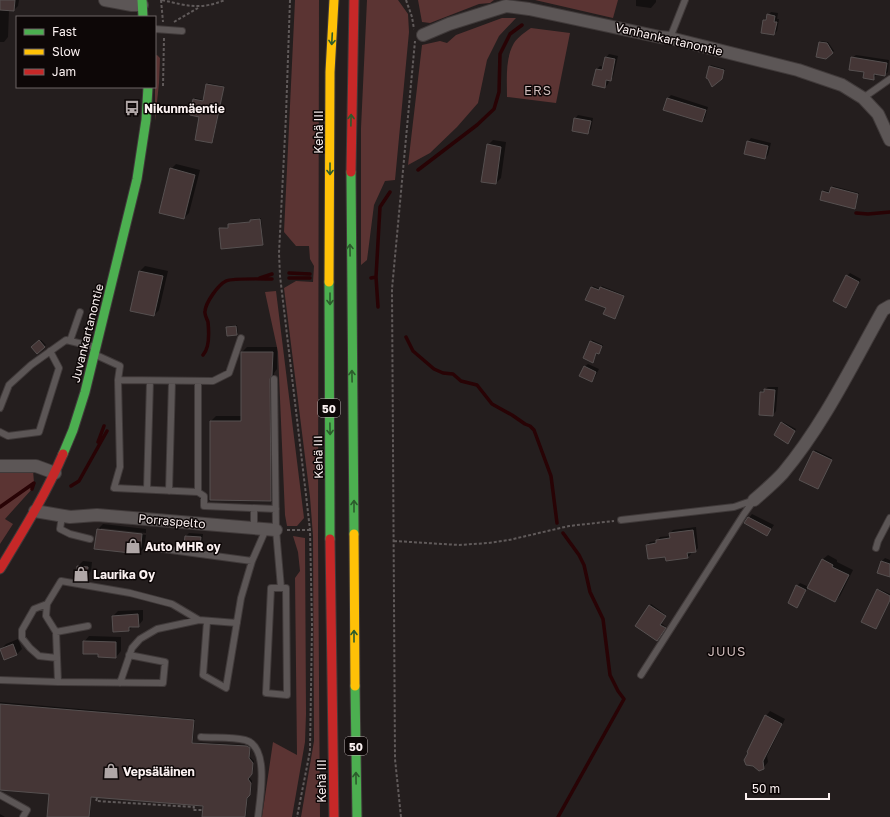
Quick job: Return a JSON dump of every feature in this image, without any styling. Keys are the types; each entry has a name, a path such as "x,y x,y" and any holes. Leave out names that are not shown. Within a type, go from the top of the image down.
{"main road":[{"name":"Kehä III","path":"334,0 330,72 329,422 334,817"},
{"name":"50","path":"354,0 350,207 356,817"},
{"name":"Juvankartanontie","path":"0,569 35,512 55,473 73,430 85,392 137,179 145,128 148,88"},
{"path":"355,675 365,741"}],"street":[{"path":"105,0 142,8"},
{"name":"Vanhankartanontie","path":"417,34 506,3 670,38 798,70 842,85 863,98 878,114 890,140"},
{"path":"754,500 781,474 813,433 883,310 890,306"},
{"path":"0,466 36,466 55,473"},
{"name":"Porraspelto","path":"35,512 70,517 97,515 271,529"}],"lane":[{"path":"670,38 684,0"},
{"path":"156,29 182,31"},
{"path":"863,98 890,79"},
{"path":"70,341 80,312"},
{"path":"118,380 213,381 229,373 241,338"},
{"path":"0,408 10,385 31,365 50,351 66,340 70,341 95,351 120,366 118,380 120,467 114,488 198,492 204,496 204,506 276,509"},
{"path":"0,432 8,436 40,432 59,368 50,351"},
{"path":"207,621 203,675 226,688 241,598 252,561 271,529 276,509 274,380"},
{"path":"147,490 150,381"},
{"path":"169,491 172,381"},
{"path":"198,381 198,492"},
{"path":"621,520 734,507 754,500"},
{"path":"641,675 754,500"},
{"path":"254,508 254,528"},
{"path":"62,516 60,529 70,534 90,539"},
{"path":"876,548 890,518"},
{"path":"271,529 281,588"},
{"path":"156,548 252,561"},
{"path":"58,682 56,632 46,616 47,604 61,581 130,593 172,604 199,620"},
{"path":"271,588 281,588 286,588 287,695 266,693 271,588"},
{"path":"47,604 34,609 22,630 22,638 39,656 58,658"},
{"path":"120,683 132,648 140,639 157,629 199,620 237,623"},
{"path":"56,632 88,626"},
{"path":"0,680 163,683 165,662 129,656"},
{"path":"201,736 246,740 253,744 258,750 261,761 262,777 258,817"},
{"path":"0,795 27,810 23,817"}],"path":[{"path":"162,0 199,7 225,0"},
{"path":"290,0 279,252 280,276 310,530 312,626 310,751 297,817"},
{"path":"401,817 395,759 392,289 417,34 406,0"},
{"path":"163,30 199,7"},
{"path":"394,541 459,545 488,543 509,540 569,526 621,520"},
{"path":"271,529 310,530"},
{"path":"97,798 96,801 194,807 193,810 202,810"}],"shaded area":[{"path":"295,0 319,0 318,536 320,817 301,817 314,741 313,536 310,497 284,288 296,281 313,282 314,266 310,259 309,246 296,246 284,232"},
{"path":"367,0 398,0 408,14 409,32 395,180 385,181 374,205 367,260 361,265 361,128"},
{"path":"418,0 494,0 490,3 479,4 430,23 422,22"},
{"path":"535,0 618,0 613,18"},
{"path":"502,18 516,18 499,36 487,60 478,103 457,127 430,153 408,165 422,45 440,41 447,43 456,35"},
{"path":"531,28 570,33 556,103 507,97 507,69 511,49 514,43"},
{"path":"156,56 160,58 155,121 155,88"},
{"path":"276,291 304,518 297,526 287,526 285,515 278,352 265,292"},
{"path":"0,469 33,470 34,483 32,489 5,519 13,524 0,544"},
{"path":"293,536 305,538 305,742 292,817 262,817 273,742 297,755 295,578 300,571 298,552"}],"building":[{"path":"0,0 15,0 14,11 0,10"},
{"path":"767,14 775,16 774,22 777,22 774,35 761,33 763,20 766,20"},
{"path":"819,42 827,43 833,53 826,59 816,57"},
{"path":"605,57 615,59 611,81 606,80 605,88 592,85 596,69 602,70"},
{"path":"851,57 887,63 885,76 874,74 874,80 863,78 864,72 849,70"},
{"path":"709,66 724,70 722,79 712,87 706,78"},
{"path":"206,84 224,87 212,143 195,140 199,117 190,115 193,99 203,101"},
{"path":"667,98 706,110 702,122 663,110"},
{"path":"574,118 591,121 588,134 572,131"},
{"path":"747,141 768,146 765,159 744,154"},
{"path":"487,144 501,147 496,184 481,182"},
{"path":"170,168 195,175 184,219 159,213"},
{"path":"831,187 858,194 855,209 820,200 822,191 829,193"},
{"path":"260,219 263,245 221,249 219,228 228,228 228,224 250,222 250,220"},
{"path":"139,271 163,276 154,316 130,311"},
{"path":"846,275 859,282 846,308 833,301"},
{"path":"591,287 599,290 600,287 624,296 615,319 603,314 606,308 585,300"},
{"path":"236,326 237,335 227,336 226,327"},
{"path":"39,340 45,347 37,354 31,347"},
{"path":"590,341 602,346 599,354 596,353 593,363 583,358"},
{"path":"241,352 273,352 272,375 270,379 271,501 210,500 210,421 241,421"},
{"path":"584,366 596,372 592,382 579,376"},
{"path":"764,389 775,390 773,416 759,415 760,392 764,392"},
{"path":"781,422 795,431 788,444 774,435"},
{"path":"813,451 832,460 818,489 799,480"},
{"path":"748,517 771,529 767,536 744,523"},
{"path":"97,529 142,534 140,554 94,549"},
{"path":"693,530 696,552 687,553 688,558 666,561 665,557 648,559 646,545 656,543 656,540 670,538 669,533"},
{"path":"185,536 201,537 200,547 184,545"},
{"path":"822,559 833,565 832,567 849,575 835,602 807,588"},
{"path":"881,561 890,564 890,577 877,573"},
{"path":"77,566 88,567 87,577 76,576"},
{"path":"796,585 806,590 797,608 788,603"},
{"path":"877,589 890,596 890,600 876,629 861,622"},
{"path":"649,605 666,616 660,625 666,628 657,641 635,626"},
{"path":"138,614 139,627 129,627 129,631 113,632 112,616"},
{"path":"83,641 116,642 116,658 98,657 98,654 83,654"},
{"path":"13,644 17,655 4,660 0,649"},
{"path":"0,704 194,720 192,743 247,746 250,748 249,758 253,763 252,774 248,779 251,783 250,795 247,798 245,817 202,817 203,806 91,797 89,817 47,817 49,794 0,790"},
{"path":"765,715 782,724 763,761 764,769 759,771 753,766 746,765 744,760"}],"waterway":[{"path":"418,170 477,125 494,109 499,92 500,54 510,34 522,25"},
{"path":"371,278 376,277 380,207 390,192"},
{"path":"856,213 868,214 890,212"},
{"path":"289,273 310,274"},
{"path":"260,278 272,274"},
{"path":"376,277 378,307"},
{"path":"289,278 310,278"},
{"path":"203,355 207,348 209,330 205,314 206,307 219,286 229,280 272,279"},
{"path":"406,337 413,351 434,369 443,373 453,374 461,381 477,385 492,404 530,426 534,430 551,476 557,523"},
{"path":"98,442 104,426"},
{"path":"71,486 79,481 107,431"},
{"path":"0,507 34,483 32,489"},
{"path":"558,817 624,699 610,675 603,619 590,592 584,565 579,555 563,533"}],"traffic: fast":[{"path":"142,0 143,16"},
{"path":"63,454 73,430 85,392 137,179 146,120 148,88"},
{"path":"351,172 354,534"},
{"path":"329,282 330,539"},
{"path":"355,686 357,817"}],"traffic: slow":[{"path":"329,282 330,72 334,0"},
{"path":"354,534 355,686"}],"traffic: jam":[{"path":"351,172 354,0"},
{"path":"0,569 42,498 63,454"},
{"path":"330,539 334,817"}],"place":[{"name":"Nikunmäentie","path":"132,108"},
{"name":"Auto MHR oy","path":"133,546"},
{"name":"Laurika Oy","path":"81,574"},
{"name":"Vepsäläinen","path":"111,771"}],"district":[{"name":"ERS","path":"538,90"},
{"name":"JUUS","path":"727,651"}]}
